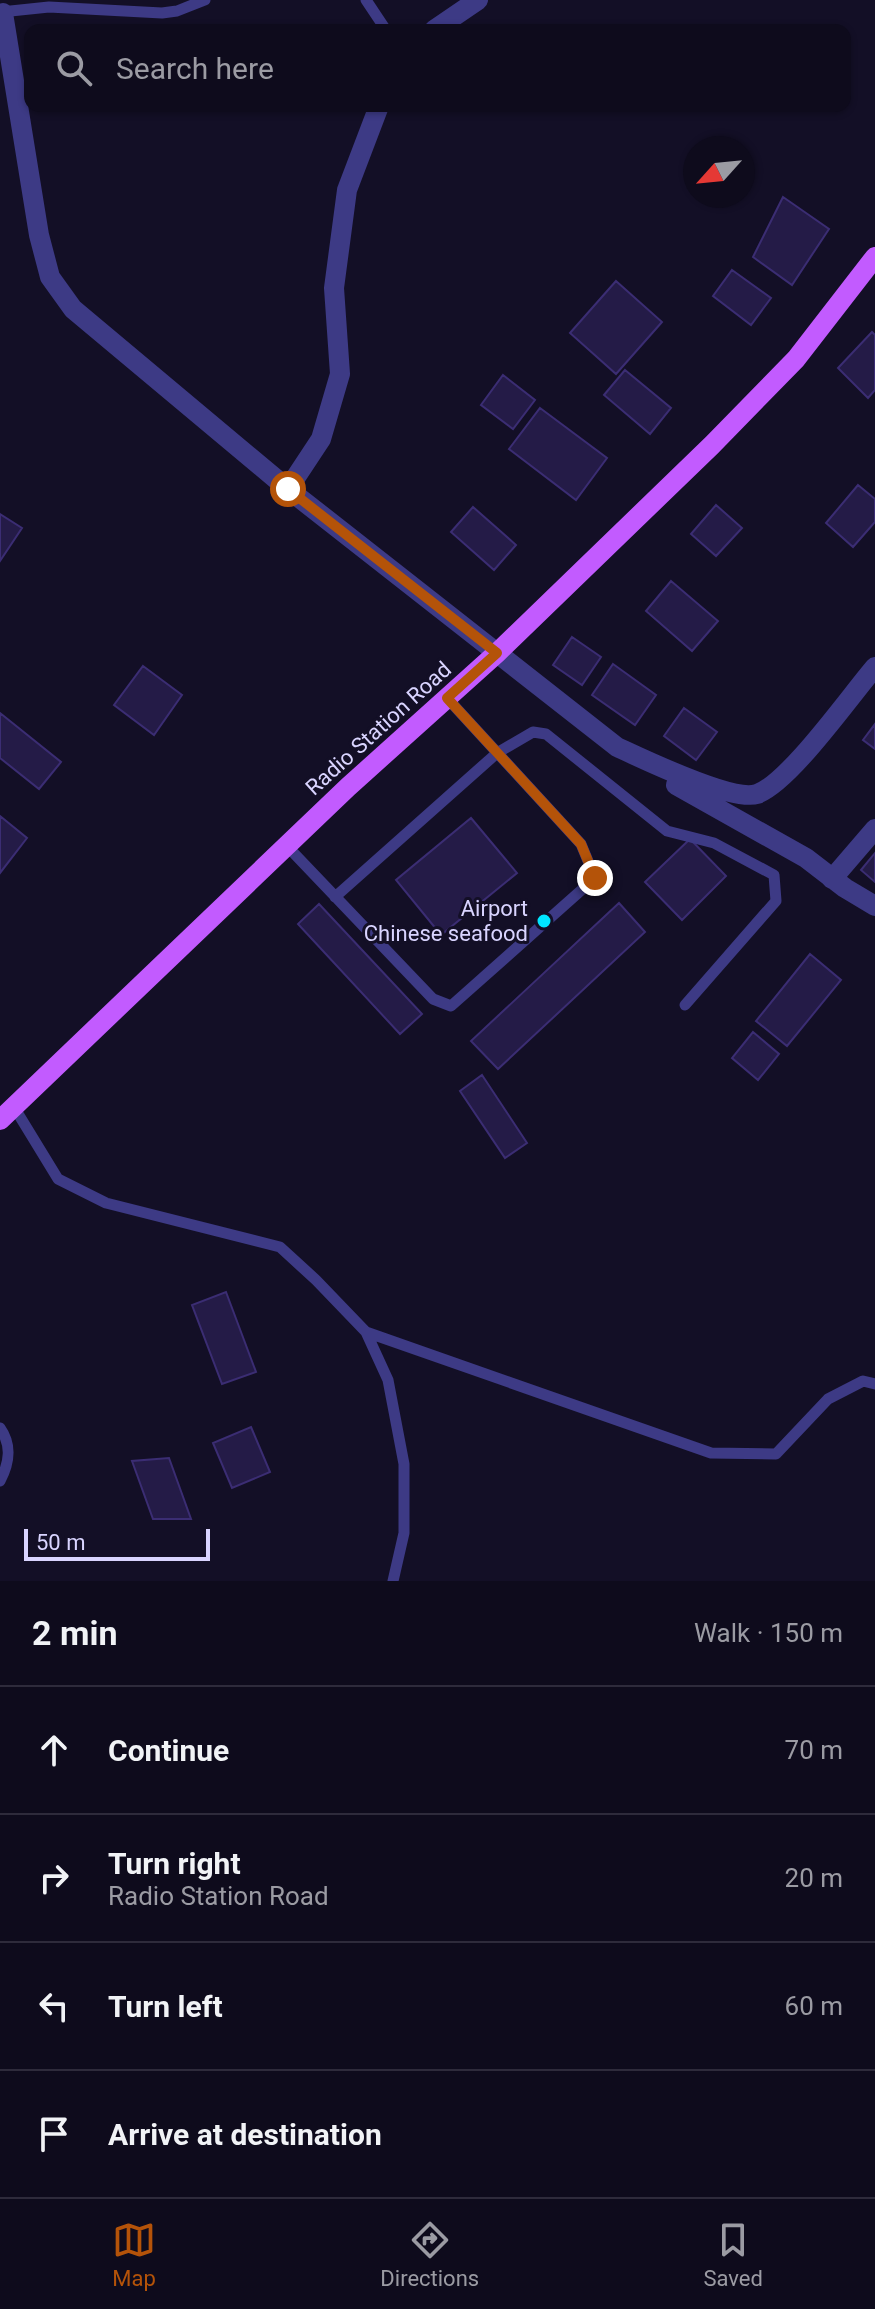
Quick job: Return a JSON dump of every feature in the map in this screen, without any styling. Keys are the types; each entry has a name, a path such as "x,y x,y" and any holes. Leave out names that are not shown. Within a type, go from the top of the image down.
{"main road":[{"name":"Radio Station Road","path":"7,1114 286,845 497,653 796,359 875,257"}],"street":[{"path":"443,24 478,0"},
{"path":"2,12 39,235 50,277 73,309 288,489 617,747 718,789 756,794 785,776 875,667"},
{"path":"288,489 321,439 340,374 334,288 347,190 377,112"},
{"path":"652,764 664,778 806,858 875,906"},
{"path":"832,879 875,829"}],"lane":[{"path":"2,12 49,7 162,13 177,11 205,0"},
{"path":"366,0 382,24"},
{"path":"286,845 433,999 451,1006 571,900 595,878 581,844 447,698"},
{"path":"335,897 497,753 533,732 546,734 667,831 714,843 774,875 776,901 685,1005"},
{"path":"7,1114 58,1179 106,1203 280,1247 366,1332 388,1380 404,1464 404,1533 393,1581"},
{"path":"366,1332 711,1453 776,1454 828,1399 863,1381 875,1384"},
{"path":"0,1428 10,1449 7,1469 0,1481"}],"building":[{"path":"783,197 829,229 792,285 753,257"},
{"path":"732,270 771,298 751,325 713,296"},
{"path":"616,281 662,322 616,374 570,333"},
{"path":"872,332 875,335 875,390 868,398 838,368"},
{"path":"625,370 671,408 650,434 604,395"},
{"path":"503,375 535,400 513,429 481,405"},
{"path":"540,408 607,458 576,500 509,449"},
{"path":"858,485 875,499 875,522 853,547 826,523"},
{"path":"716,505 742,528 716,556 691,534"},
{"path":"473,507 516,545 494,570 451,532"},
{"path":"0,514 22,528 0,561"},
{"path":"671,581 718,621 692,651 646,611"},
{"path":"572,637 601,657 582,685 553,665"},
{"path":"613,664 656,695 635,725 592,695"},
{"path":"143,666 182,695 154,735 114,705"},
{"path":"684,708 717,732 696,760 664,736"},
{"path":"0,713 61,762 39,789 0,758"},
{"path":"875,724 875,749 863,740"},
{"path":"0,816 27,838 0,873"},
{"path":"471,818 517,873 441,935 396,880"},
{"path":"690,839 726,876 682,920 645,882"},
{"path":"875,853 875,882 861,870"},
{"path":"619,903 645,932 498,1069 471,1041"},
{"path":"319,904 422,1014 400,1034 298,924"},
{"path":"810,954 841,980 787,1046 756,1021"},
{"path":"753,1032 779,1054 758,1080 732,1058"},
{"path":"482,1075 527,1143 505,1158 460,1091"},
{"path":"226,1292 256,1372 222,1384 192,1305"},
{"path":"251,1427 270,1472 232,1488 213,1443"},
{"path":"169,1458 191,1519 153,1519 132,1461"}],"place":[{"name":"Airport Chinese seafood","path":"544,921"}],"route":[{"path":"288,489 497,653 447,698 581,844 595,878"}]}
